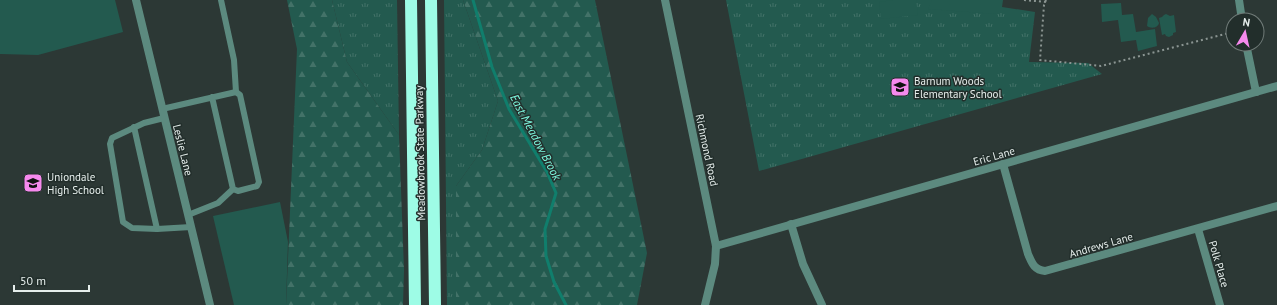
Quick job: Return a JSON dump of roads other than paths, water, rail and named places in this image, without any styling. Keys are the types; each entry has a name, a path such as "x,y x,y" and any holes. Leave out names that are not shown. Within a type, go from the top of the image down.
{"highway":[{"name":"Meadowbrook State Parkway","path":"411,0 415,305"},
{"name":"Meadowbrook State Parkway","path":"431,0 435,305"}],"street":[{"name":"Leslie Lane","path":"136,0 210,305"},
{"name":"Richmond Road","path":"665,0 716,246 716,260 705,305"},
{"path":"1239,0 1241,12"},
{"path":"1248,52 1256,92"},
{"name":"Eric Lane","path":"716,246 1277,86"},
{"name":"Andrews Lane","path":"1003,164 1028,254 1034,267 1039,270 1052,270 1277,206"},
{"path":"791,224 803,264 822,305"},
{"name":"Polk Place","path":"1198,229 1220,305"}],"lane":[{"path":"221,0 234,60 236,92 240,95 259,182 257,186 238,191 233,189"},
{"path":"162,109 236,92"},
{"path":"212,97 233,189"},
{"path":"164,118 144,123 112,138 110,144 123,222 132,228 157,230 191,227"},
{"path":"134,128 157,230"},
{"path":"188,215 218,204 233,189"}],"waterway":[{"name":"East Meadow Brook","path":"473,0 492,67 509,109 547,172 556,193 545,229 546,256 554,282 566,305"}],"place":[{"name":"Barnum Woods Elementary School","path":"900,87"},
{"name":"Uniondale High School","path":"33,183"}]}
